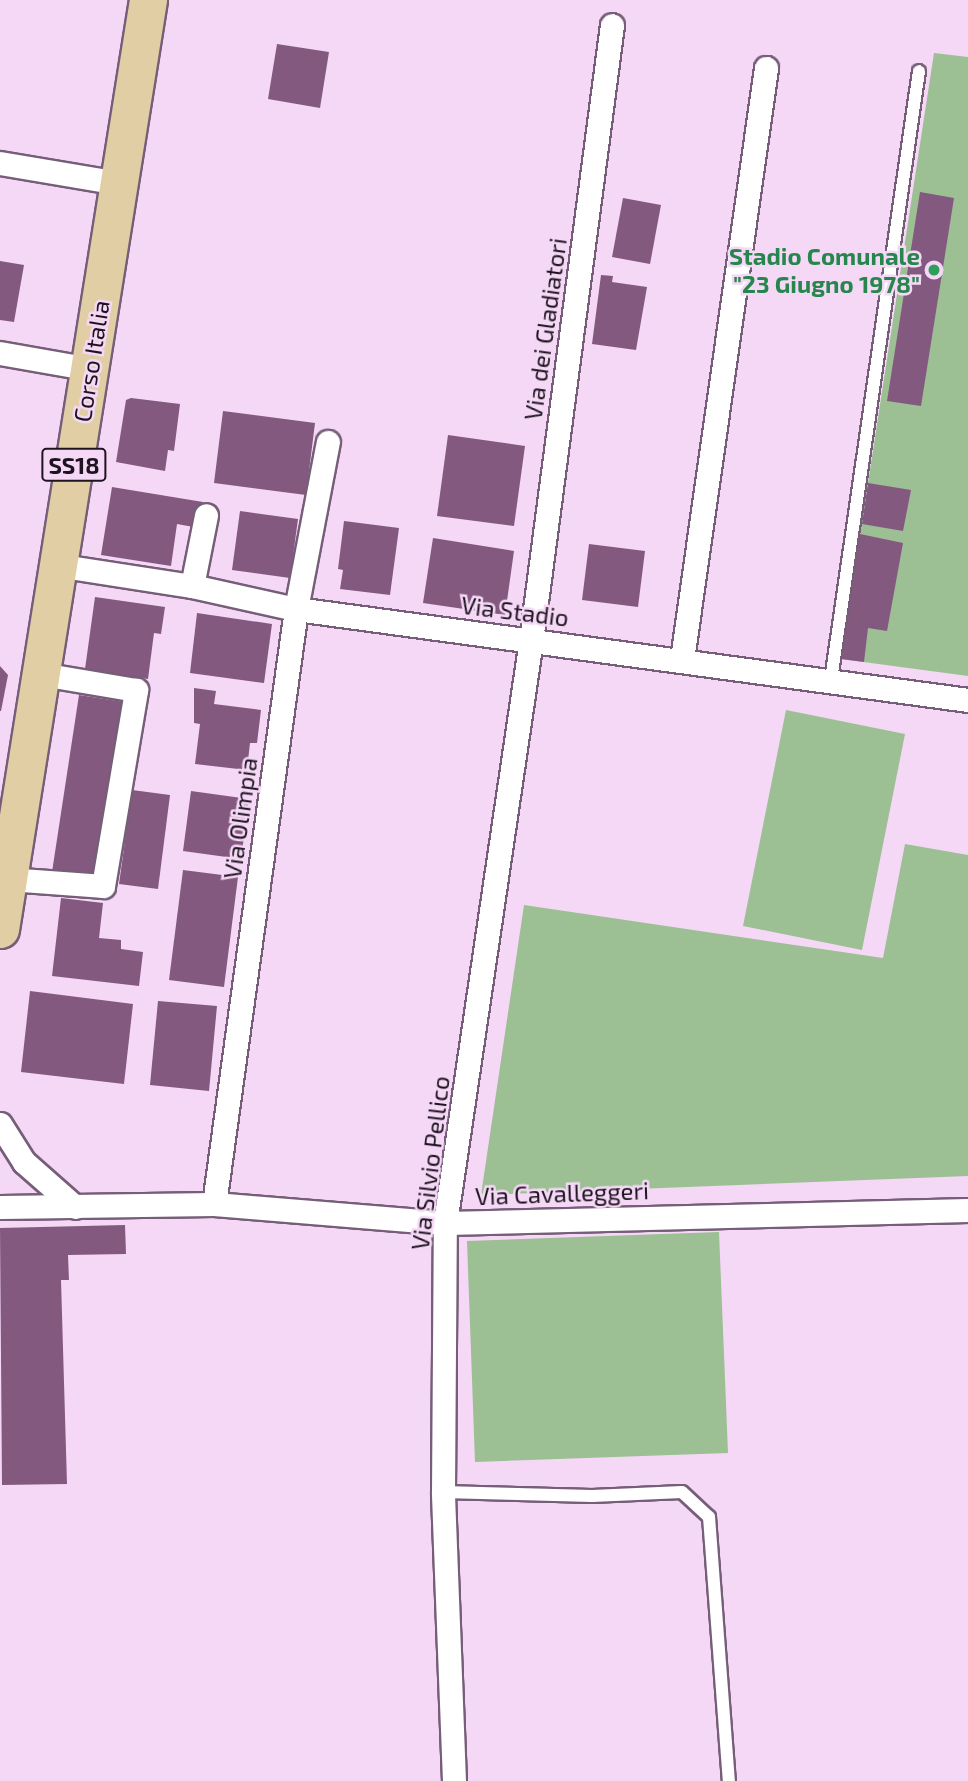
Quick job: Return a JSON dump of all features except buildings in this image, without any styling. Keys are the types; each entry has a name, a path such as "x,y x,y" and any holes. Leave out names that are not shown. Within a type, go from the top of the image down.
{"main road":[{"name":"Corso Italia","path":"0,929 12,770 41,674 56,565 91,369 148,0"}],"street":[{"name":"Via dei Gladiatori","path":"531,640 611,25"},
{"path":"682,659 766,68"},
{"path":"0,163 118,183"},
{"path":"0,353 91,369"},
{"name":"Via Olimpia","path":"214,1204 296,609 328,442"},
{"path":"192,586 206,515"},
{"name":"Via Stadio","path":"56,565 192,586 296,609 682,659 968,700"},
{"name":"Via Silvio Pellico","path":"454,1781 443,1492 445,1223 531,640"},
{"path":"4,880 103,886 136,690 41,674"},
{"path":"0,1124 24,1163 75,1207"},
{"name":"Via Cavalleggeri","path":"0,1207 214,1204 445,1223 968,1210"}],"lane":[{"path":"831,680 919,71"},
{"path":"443,1492 592,1496 682,1492 709,1517 729,1781"}],"green space":[{"name":"Stadio Comunale \"23 Giugno 1978\"","path":"934,53 968,57 968,676 841,659"},
{"path":"786,710 905,734 862,950 743,926"},
{"path":"905,844 968,855 968,1176 481,1195 524,905 883,958"},
{"path":"719,1232 728,1453 475,1462 467,1241"}],"place":[{"name":"Stadio Comunale \"23 Giugno 1978\"","path":"934,270"}]}
